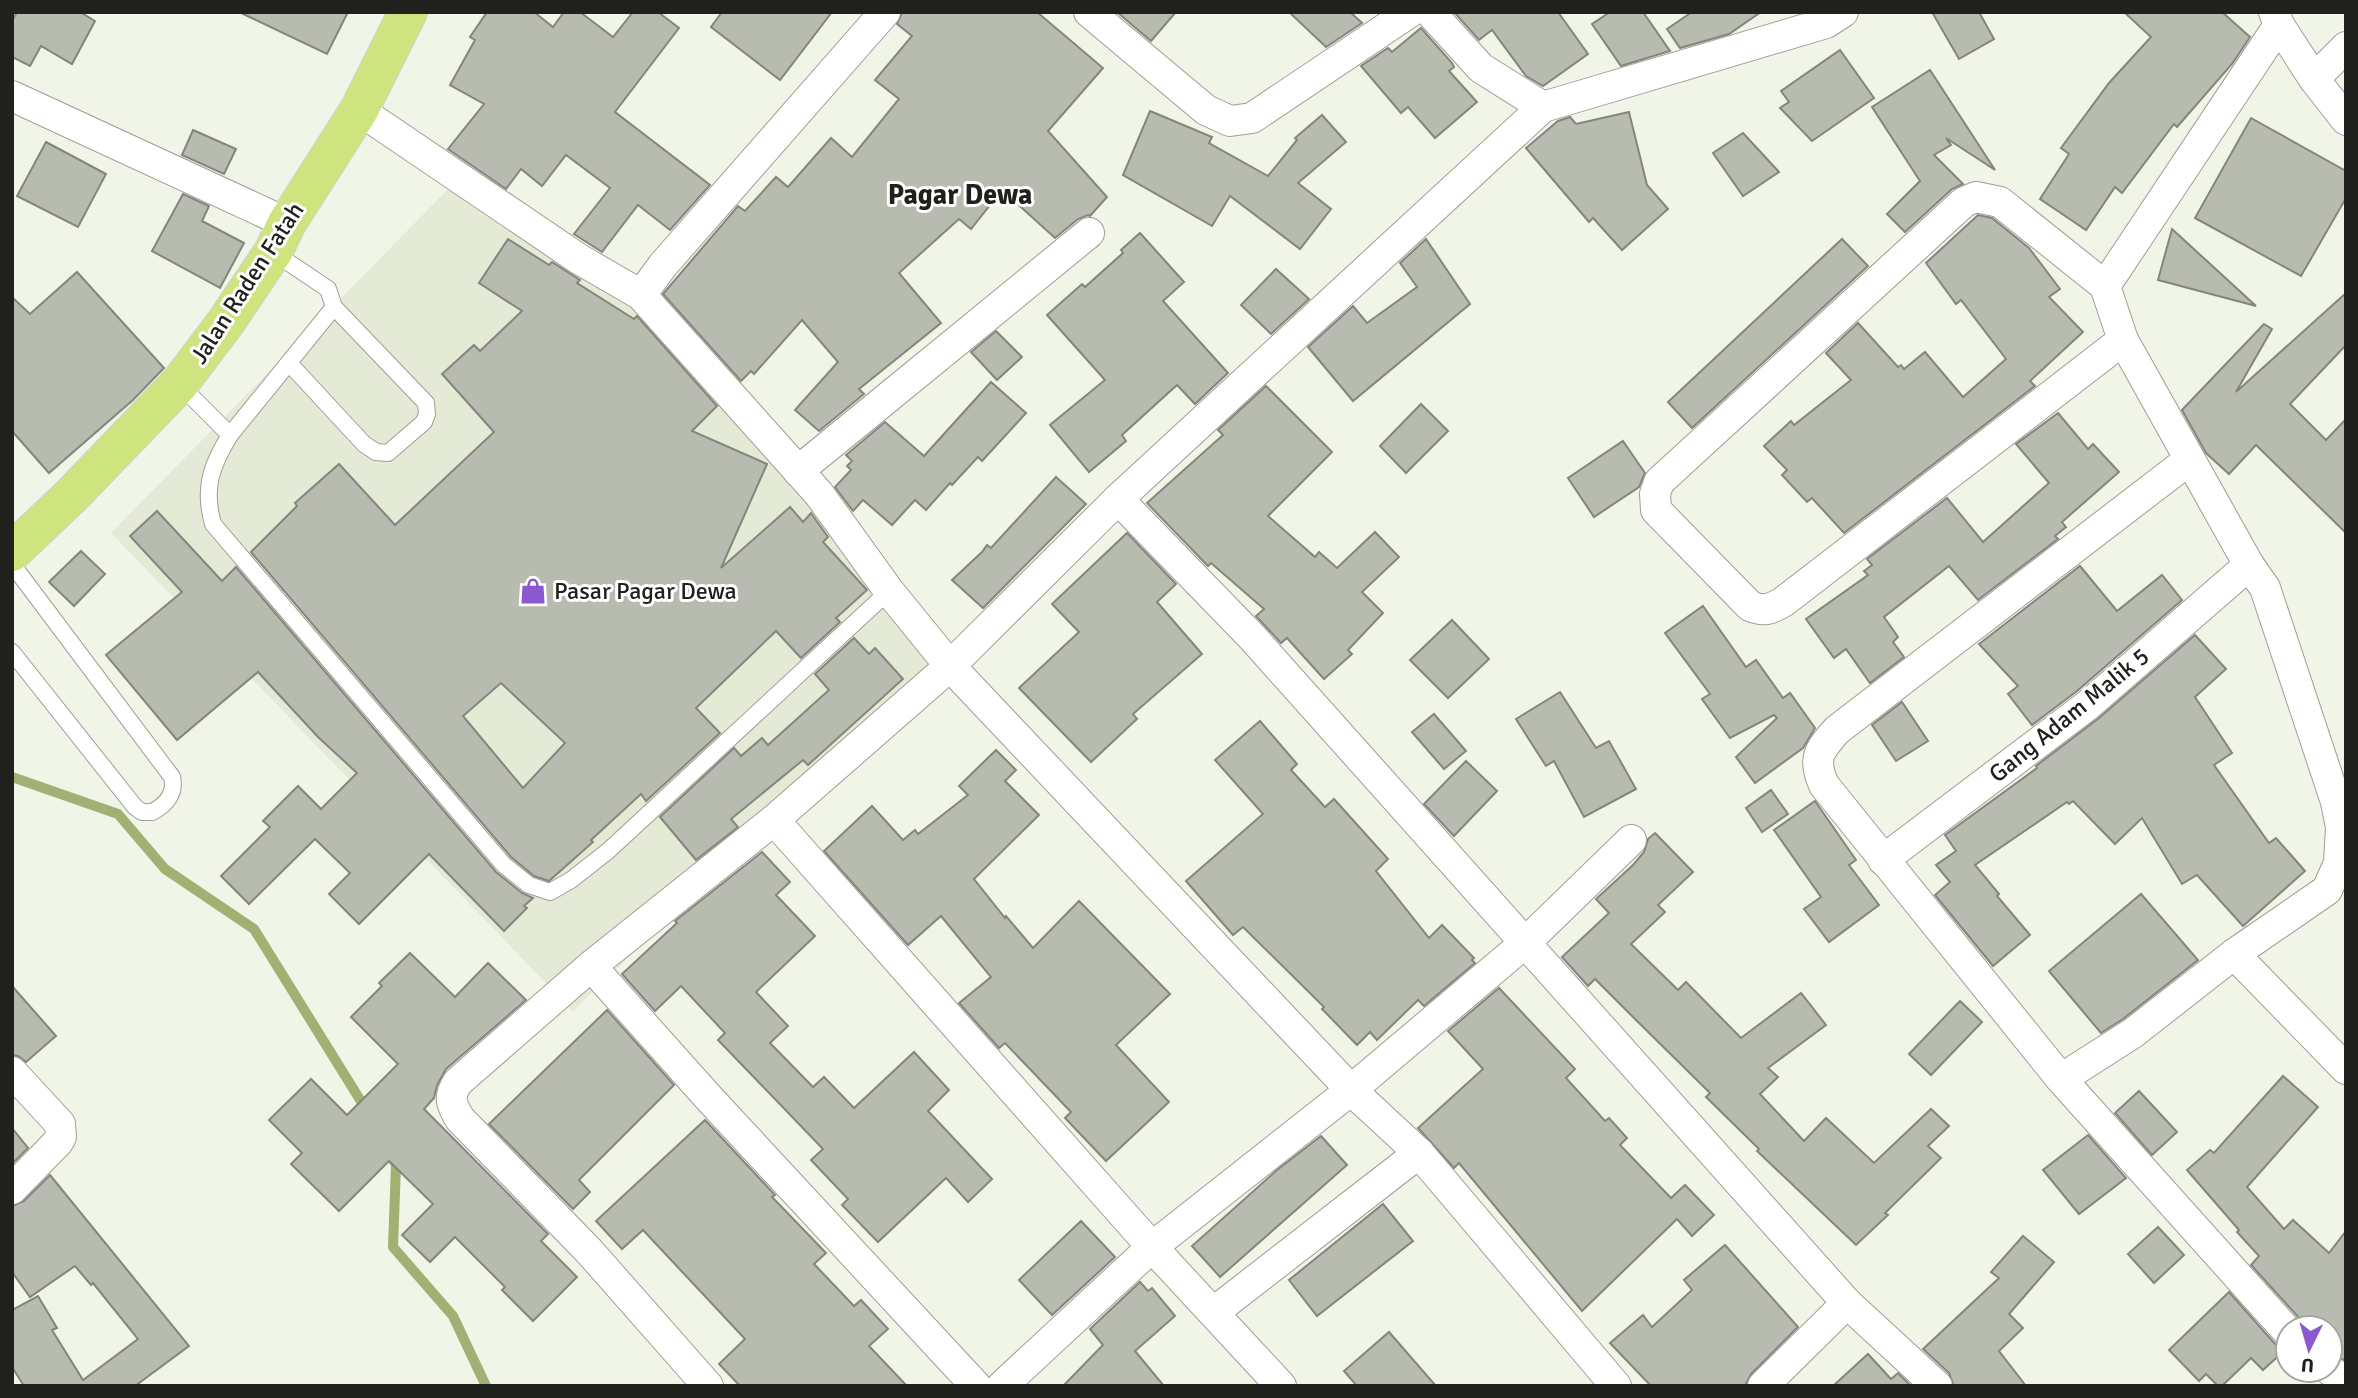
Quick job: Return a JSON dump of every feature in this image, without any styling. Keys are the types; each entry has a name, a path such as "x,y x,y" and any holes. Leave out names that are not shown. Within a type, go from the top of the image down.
{"highway":[{"name":"Jalan Raden Fatah","path":"12,552 72,495 179,384 226,322 359,110 408,12"}],"street":[{"path":"641,295 663,265 885,12"},
{"path":"1089,12 1206,110 1230,121 1252,118 1410,12"},
{"path":"1430,12 1481,68 1543,107"},
{"path":"708,1386 589,1251 460,1119 451,1103 452,1090 458,1082 591,966 774,820 950,666 1118,499 1543,107 1826,23 1843,12"},
{"path":"2105,286 2276,19 2314,79 2346,120"},
{"path":"2314,79 2346,47"},
{"path":"12,96 280,237"},
{"path":"359,110 579,259 641,295 819,494 890,591 950,666 1351,1090 1419,1153 1616,1386"},
{"path":"2061,1079 2133,1033 2234,954 2328,890 2339,863 2341,827 2336,803 2265,588 2249,565 2123,340 2105,286 2000,202 1976,197 1964,202 1659,482 1655,494 1656,510 1750,607 1771,609 2123,340"},
{"path":"798,471 1089,233"},
{"path":"2189,460 1837,730 1819,749 1818,771 1824,785 2061,1079 2274,1316"},
{"path":"1118,499 1252,637 1847,1303 1937,1386"},
{"name":"Gang Adam Malik 5","path":"1884,860 2088,705 2249,565"},
{"path":"774,820 1152,1247 1281,1386"},
{"path":"1002,1386 1152,1247 1351,1090 1524,943 1631,840"},
{"path":"2234,954 2346,1069"},
{"path":"591,966 708,1097 976,1386"},
{"path":"12,1072 60,1124 61,1130 58,1142 12,1188"},
{"path":"1214,1312 1419,1153"},
{"path":"1763,1386 1847,1303"}],"lane":[{"path":"280,237 328,289 334,307 426,403 425,422 388,453 376,452 364,444 289,363"},
{"path":"334,307 230,435 217,457 209,484 207,504 213,524 504,865 529,885 550,892 571,880 608,851 890,591"},
{"path":"179,384 230,435"},
{"path":"12,564 172,777 172,795 152,812 135,807 12,652"}],"shaded area":[{"name":"Pasar Pagar Dewa","path":"450,187 705,357 946,650 573,1011 111,533"}],"building":[{"path":"17,12 80,12 95,21 72,64 41,46 30,66 12,57 12,21"},
{"path":"239,12 348,12 327,54"},
{"path":"487,12 534,12 553,27 564,12 580,12 613,37 633,12 658,12 679,28 615,112 710,185 670,230 638,205 602,252 574,234 610,188 566,155 542,186 521,169 506,189 448,149 484,104 450,85 475,40 470,37"},
{"path":"722,12 832,12 780,80 711,27"},
{"path":"902,12 1037,12 1103,68 1048,131 1107,197 1090,216 1078,219 1055,238 1002,190 971,229 959,219 899,273 941,323 859,389 864,394 819,431 795,410 838,362 802,320 754,374 751,371 741,381 663,294 738,206 745,211 776,177 788,187 831,138 852,157 899,99 875,80 912,36 897,24"},
{"path":"1117,12 1176,12 1151,41"},
{"path":"1289,12 1350,12 1362,23 1326,47"},
{"path":"1454,12 1558,12 1588,54 1543,86 1526,76 1492,30 1479,40"},
{"path":"1610,12 1643,12 1670,51 1621,66 1592,24"},
{"path":"1692,12 1761,12 1729,34 1680,48 1667,29"},
{"path":"1932,12 1979,12 1994,39 1959,59"},
{"path":"2124,12 2222,12 2250,37 2232,64 2177,127 2174,124 2122,193 2115,187 2086,230 2040,199 2069,154 2061,148 2109,83 2151,37"},
{"path":"1421,28 1452,63 1454,67 1449,71 1477,102 1435,138 1408,107 1401,113 1361,66 1388,48 1392,52"},
{"path":"1840,50 1874,98 1812,141 1780,108 1789,102 1781,91"},
{"path":"1930,70 1995,170 1946,138 1951,145 1934,155 1963,184 1952,189 1905,232 1887,214 1920,181 1872,107"},
{"path":"1150,111 1212,137 1209,143 1268,176 1297,140 1295,138 1322,115 1346,142 1298,183 1331,209 1300,249 1230,196 1212,226 1123,175"},
{"path":"1629,112 1647,185 1668,209 1622,250 1593,218 1589,222 1526,148 1558,121 1570,117 1576,124"},
{"path":"2251,118 2346,171 2346,198 2301,276 2195,218"},
{"path":"193,130 236,149 224,174 182,155"},
{"path":"1743,133 1779,172 1743,196 1713,153"},
{"path":"46,142 106,174 78,227 17,196"},
{"path":"183,194 209,206 202,221 244,243 220,288 152,251"},
{"path":"1978,215 1992,218 2029,248 2060,289 2049,297 2083,332 2030,381 2035,386 1844,533 1812,498 1807,502 1782,475 1787,470 1764,446 1791,421 1794,425 1851,380 1826,353 1858,323 1898,367 1901,365 1904,369 1925,352 1963,397 2006,359 1961,300 1956,304 1926,263"},
{"path":"2172,229 2256,306 2158,280"},
{"path":"1140,233 1184,282 1163,301 1228,373 1195,404 1177,385 1122,435 1126,441 1089,472 1050,425 1105,380 1047,315 1082,284 1085,287 1123,253 1121,250"},
{"path":"508,239 549,265 552,262 580,280 577,283 634,319 637,316 717,406 692,431 767,464 721,568 790,507 803,522 811,513 828,537 823,542 867,590 836,618 840,622 801,658 776,631 696,708 720,733 646,801 641,794 549,881 534,876 511,857 251,552 297,506 295,503 339,464 395,525 494,432 442,374 474,345 480,351 522,311 479,283","holes":["501,683 565,743 523,788 463,716"]},
{"path":"1426,239 1470,304 1353,401 1308,347 1353,306 1367,323 1417,287 1400,263"},
{"path":"1842,239 1868,266 1692,428 1668,402"},
{"path":"1276,269 1309,299 1271,334 1241,305"},
{"path":"77,272 164,368 133,400 49,473 12,431 12,297 30,314"},
{"path":"2346,293 2346,345 2290,404 2326,440 2346,419 2346,533 2256,445 2229,474 2206,453 2182,410 2264,324 2272,329 2236,392"},
{"path":"996,331 1022,357 997,380 971,352"},
{"path":"991,382 1026,413 982,461 978,457 926,510 915,500 892,525 863,500 853,511 835,487 851,470 847,466 852,461 846,455 885,422 924,456"},
{"path":"1266,386 1332,452 1268,516 1315,557 1319,552 1337,568 1375,532 1399,557 1362,592 1383,613 1348,650 1352,654 1324,679 1287,638 1281,643 1256,616 1264,609 1211,563 1208,566 1147,503 1223,435 1218,430"},
{"path":"1421,404 1448,431 1406,473 1380,446"},
{"path":"2058,413 2088,449 2093,444 2119,472 2062,522 2066,527 2055,536 2058,539 1978,600 1949,566 1884,617 1898,637 1893,642 1904,657 1870,683 1846,649 1834,658 1806,619 1868,575 1864,571 1872,565 1867,559 1947,498 1983,542 2049,483 2016,444"},
{"path":"1623,441 1645,473 1639,487 1594,517 1568,478"},
{"path":"1056,477 1086,504 983,608 952,580 987,545 991,548"},
{"path":"157,511 222,581 236,567 496,872 522,893 533,898 504,931 429,854 359,924 329,894 350,873 315,839 249,904 221,876 270,827 263,821 298,786 321,809 357,773 318,737 258,672 177,740 106,655 182,592 130,536"},
{"path":"1127,533 1176,584 1157,602 1202,654 1133,714 1137,719 1091,762 1019,688 1079,632 1052,604"},
{"path":"81,551 105,574 74,606 49,582"},
{"path":"2080,566 2117,611 2162,575 2182,600 2077,691 2032,725 2008,694 2018,686 1979,644"},
{"path":"1703,606 1746,667 1756,660 1783,698 1790,693 1815,728 1803,748 1755,783 1736,757 1777,718 1774,715 1730,738 1702,699 1710,694 1665,633"},
{"path":"1452,620 1489,659 1448,698 1410,660"},
{"path":"2195,635 2226,669 2195,697 2232,753 2214,765 2269,843 2276,838 2305,871 2243,926 2197,875 2182,884 2142,818 2115,844 2073,801 2069,804 2067,802 1975,865 2030,935 1993,966 1935,895 1950,882 1936,865 1956,851 1945,835 2037,768 2036,766 2099,718"},
{"path":"854,638 869,654 875,648 903,679 808,765 803,760 731,819 738,827 696,860 660,817 734,748 741,756 762,738 768,745 829,690 815,674"},
{"path":"1560,692 1596,748 1609,741 1636,789 1584,817 1554,761 1546,766 1516,719"},
{"path":"1902,702 1928,741 1896,761 1872,725"},
{"path":"1434,714 1466,751 1444,769 1412,732"},
{"path":"1260,721 1297,764 1291,770 1325,807 1334,799 1388,859 1376,871 1429,938 1442,925 1474,958 1472,960 1475,963 1424,1006 1418,1000 1377,1040 1370,1032 1357,1045 1322,1009 1324,1007 1243,927 1233,935 1186,881 1263,814 1215,760"},
{"path":"996,750 1016,770 1005,781 1039,815 974,879 1033,948 1079,901 1170,994 1116,1045 1169,1102 1106,1161 1065,1118 1071,1112 1005,1043 999,1048 959,1003 991,977 941,916 908,945 824,851 872,806 903,840 915,830 918,834 968,795 959,786"},
{"path":"1466,761 1497,791 1454,836 1424,804"},
{"path":"1771,790 1788,814 1762,832 1746,808"},
{"path":"1815,801 1856,860 1849,865 1879,905 1829,942 1804,909 1821,897 1774,830"},
{"path":"1655,833 1693,872 1658,905 1665,912 1631,944 1678,990 1686,982 1741,1038 1801,993 1826,1025 1768,1068 1778,1077 1760,1094 1804,1141 1826,1118 1874,1163 1931,1109 1949,1126 1928,1146 1941,1158 1856,1245 1757,1151 1759,1149 1706,1097 1710,1093 1595,979 1588,986 1562,957 1609,913 1596,899 1633,865 1644,852 1648,839"},
{"path":"762,852 790,882 776,895 815,936 756,992 788,1026 770,1043 813,1087 824,1077 854,1108 914,1052 949,1090 928,1111 992,1179 968,1202 946,1178 878,1242 842,1205 848,1199 811,1160 823,1149 718,1040 725,1033 681,986 655,1011 622,974 677,923 675,921"},
{"path":"2141,894 2198,960 2101,1033 2049,971"},
{"path":"410,953 455,997 488,963 526,1000 446,1069 437,1085 434,1098 424,1109 548,1234 541,1241 577,1277 533,1321 502,1290 505,1287 455,1237 430,1262 402,1235 433,1204 389,1161 339,1211 291,1164 302,1153 269,1120 311,1079 347,1115 398,1064 351,1017 382,986 379,983"},
{"path":"12,986 56,1036 26,1062 12,1055"},
{"path":"1499,988 1575,1069 1566,1078 1605,1121 1609,1118 1627,1138 1620,1145 1671,1198 1685,1185 1714,1215 1692,1236 1677,1219 1582,1311 1459,1163 1454,1168 1418,1128 1483,1069 1448,1031"},
{"path":"1960,1001 1982,1022 1931,1075 1909,1054"},
{"path":"607,1010 674,1085 579,1180 590,1192 573,1209 489,1124"},
{"path":"2283,1076 2318,1107 2247,1187 2284,1229 2293,1220 2329,1253 2346,1231 2346,1361 2344,1314 2296,1314 2251,1265 2259,1256 2187,1170 2210,1150 2214,1153"},
{"path":"2139,1091 2177,1132 2152,1155 2115,1113"},
{"path":"705,1120 775,1195 772,1197 826,1253 814,1264 854,1306 861,1300 888,1329 869,1346 907,1386 740,1386 719,1364 745,1339 643,1230 622,1249 596,1221"},
{"path":"12,1128 28,1148 12,1164"},
{"path":"2088,1135 2126,1178 2079,1214 2043,1170"},
{"path":"1321,1136 1347,1165 1220,1277 1192,1246 1277,1170"},
{"path":"50,1175 189,1346 135,1386 24,1386 12,1367 12,1310 38,1296 57,1328 52,1330 83,1380 138,1339 93,1283 91,1285 75,1266 30,1297 12,1272 12,1206 24,1201"},
{"path":"1383,1204 1413,1241 1317,1316 1289,1280"},
{"path":"1081,1221 1115,1257 1052,1315 1019,1280"},
{"path":"2158,1227 2184,1255 2154,1283 2128,1254"},
{"path":"2023,1236 2054,1262 2009,1314 2023,1328 1999,1351 2026,1386 1954,1386 1949,1373 1923,1349 1999,1278 1991,1272"},
{"path":"1725,1245 1798,1327 1751,1374 1745,1386 1651,1386 1610,1343 1643,1315 1652,1327 1692,1290 1684,1280"},
{"path":"1140,1282 1148,1291 1152,1288 1175,1316 1135,1351 1164,1386 1063,1386 1103,1345 1090,1329"},
{"path":"2229,1292 2274,1343 2274,1360 2263,1370 2251,1358 2222,1386 2218,1386 2206,1374 2199,1381 2169,1350"},
{"path":"1389,1332 1436,1386 1357,1386 1344,1371"},
{"path":"1868,1354 1891,1379 1898,1373 1911,1386 1833,1386"}],"waterway":[{"path":"12,777 118,814 165,869 254,929 367,1111"},
{"path":"392,1158 396,1165 393,1247 453,1316 486,1386"}],"place":[{"name":"Pasar Pagar Dewa","path":"533,591"}],"district":[{"name":"Pagar Dewa","path":"960,195"}]}
